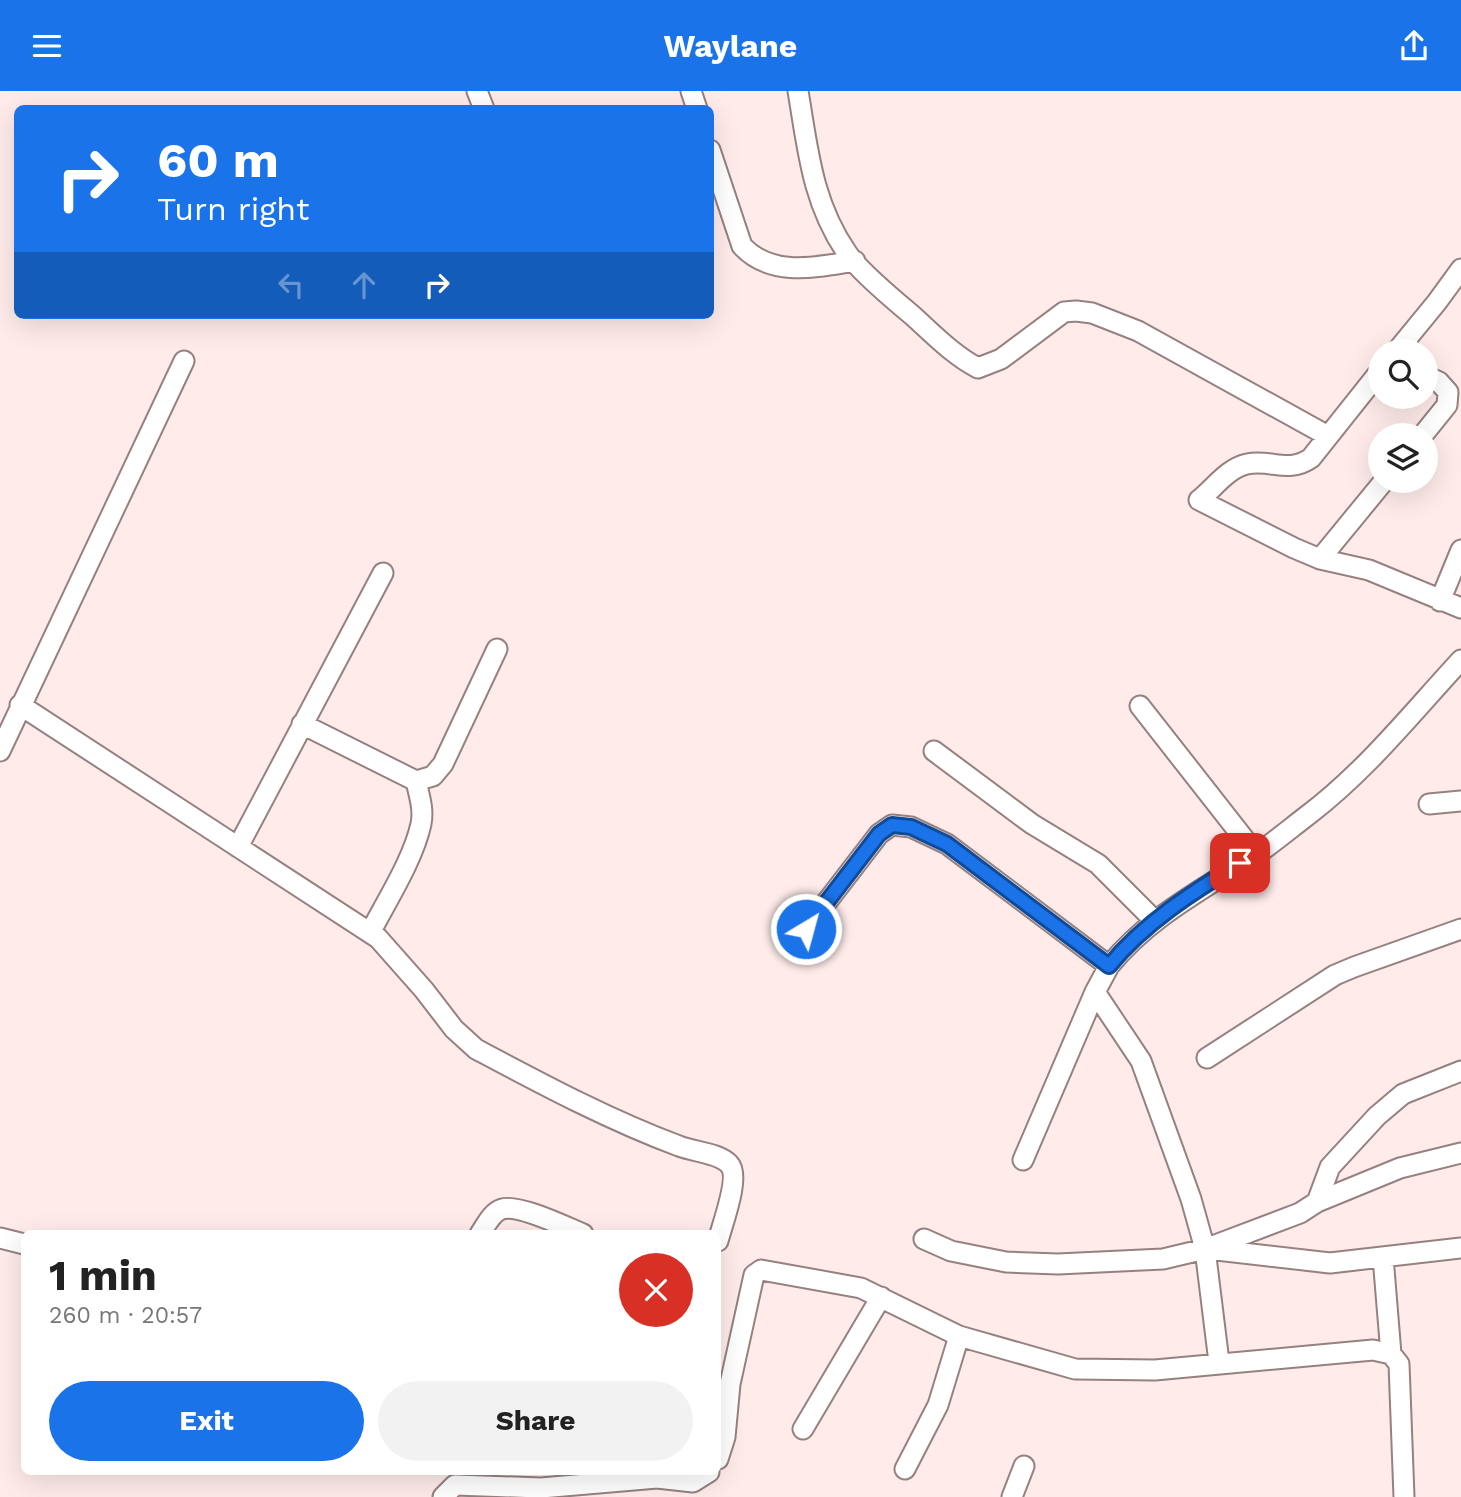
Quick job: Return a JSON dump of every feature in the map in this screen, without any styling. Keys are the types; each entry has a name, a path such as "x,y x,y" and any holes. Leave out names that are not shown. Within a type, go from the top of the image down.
{"street":[{"path":"798,91 818,199 847,254 963,360 978,368 1001,359 1064,312 1076,310 1092,313 1138,331 1183,354 1328,436"},
{"path":"714,162 742,246 752,256 768,264 788,268 812,268 855,261"},
{"path":"1407,339 1461,268"},
{"path":"0,751 184,361"},
{"path":"1436,423 1454,406 1448,392 1438,381"},
{"path":"1368,386 1311,458 1296,467 1246,464 1234,470 1199,500 1320,559 1369,570 1461,608"},
{"path":"1320,559 1374,493"},
{"path":"1440,601 1461,550"},
{"path":"238,847 383,573"},
{"path":"302,724 416,781 433,776 443,764 497,649"},
{"path":"1023,1160 1095,992 1109,966 1129,942 1204,886 1256,854 1311,813 1360,770 1461,660"},
{"path":"20,705 378,938 464,1040 476,1049 637,1131 691,1151 720,1158 730,1164 735,1175 721,1230"},
{"path":"1140,706 1256,854"},
{"path":"934,751 1032,824 1098,864 1156,921"},
{"path":"370,933 406,862 421,825 422,808 416,781"},
{"path":"1429,804 1461,801"},
{"path":"806,929 879,834 892,825 911,827 947,844 1109,966"},
{"path":"1208,1058 1335,975 1461,929"},
{"path":"1095,992 1140,1061 1191,1199 1205,1249 1219,1362"},
{"path":"1317,1202 1330,1167 1377,1116 1403,1094 1461,1071"},
{"path":"924,1239 951,1251 1006,1262 1058,1264 1163,1259 1205,1249 1300,1213 1317,1202 1400,1168 1461,1153"},
{"path":"483,1230 491,1217 502,1209 519,1210 572,1230"},
{"path":"0,1238 21,1243"},
{"path":"1205,1249 1330,1263 1461,1248"},
{"path":"1383,1257 1391,1354 1399,1364 1404,1497"},
{"path":"721,1450 725,1437 730,1384 754,1275 761,1270 860,1288 958,1336 1075,1369 1155,1370 1219,1362 1373,1350 1391,1354"},
{"path":"803,1429 881,1297"},
{"path":"905,1469 938,1405 958,1336"},
{"path":"1012,1497 1024,1466"},
{"path":"445,1497 455,1485 541,1488 657,1478 693,1482 704,1475"}],"route":[{"path":"806,929 879,834 892,825 911,827 947,844 1109,966 1129,942 1175,906 1240,863"}]}
